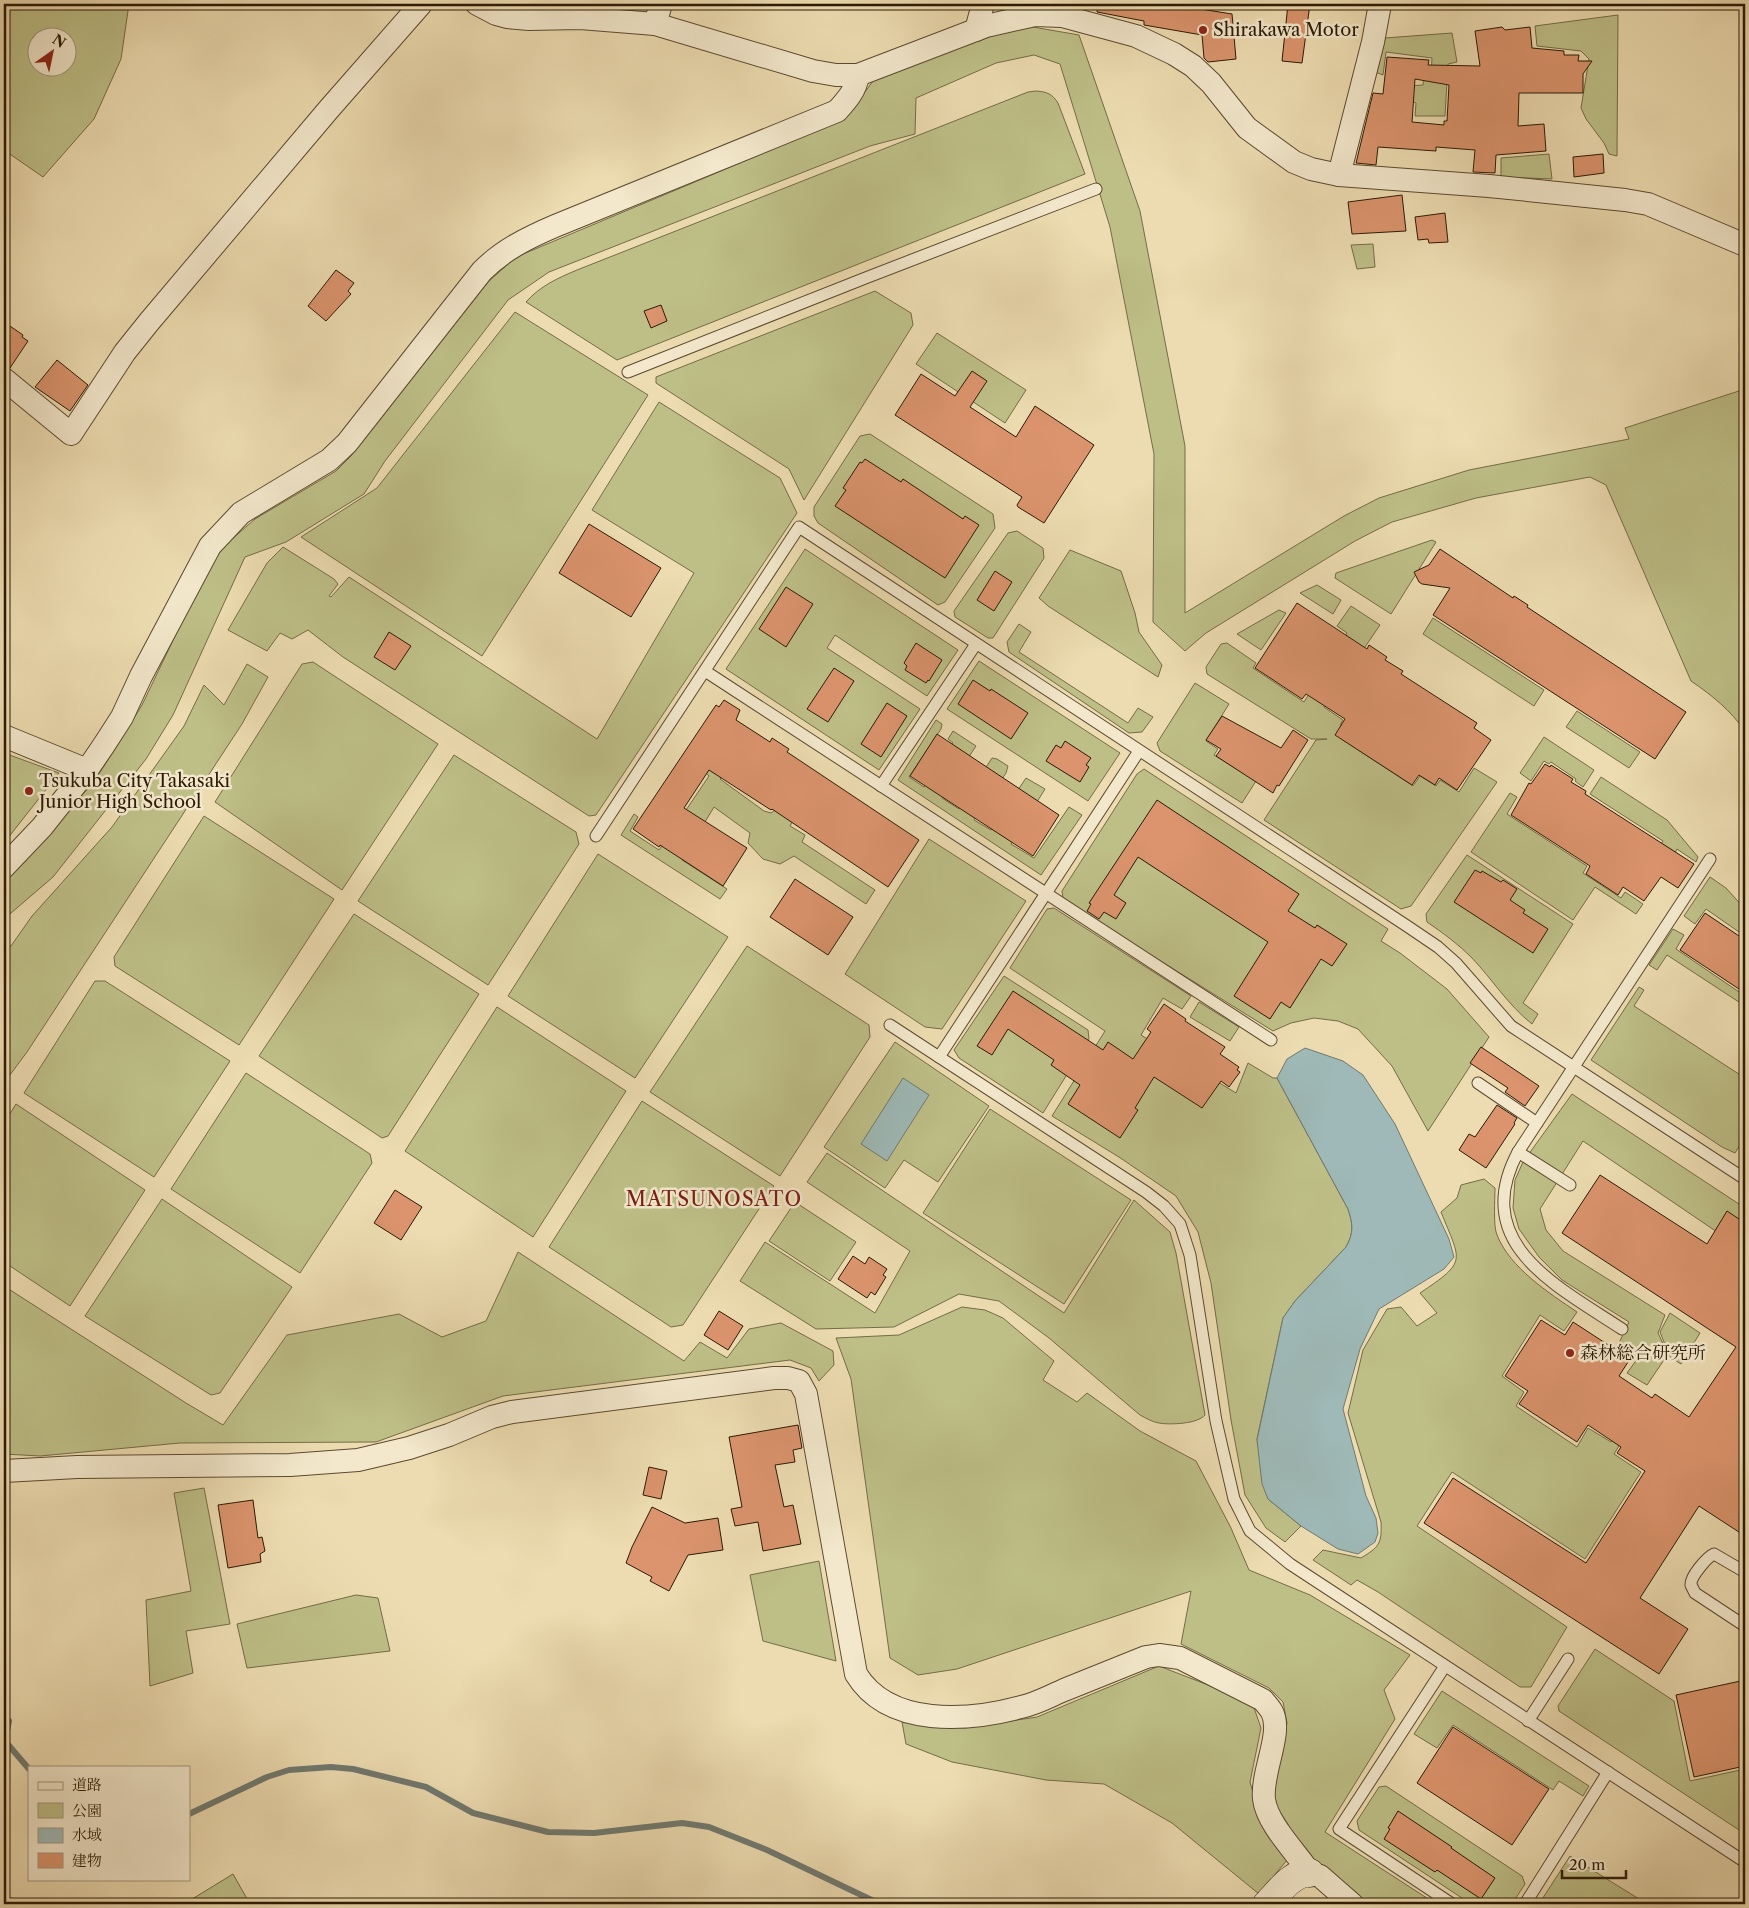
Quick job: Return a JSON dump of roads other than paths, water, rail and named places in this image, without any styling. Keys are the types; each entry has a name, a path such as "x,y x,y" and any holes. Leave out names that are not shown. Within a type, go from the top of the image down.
{"street":[{"path":"4,379 71,434 125,352 149,322 329,109 421,4"},
{"path":"476,4 496,14 529,19 658,14 813,71 836,75 858,75 1009,19 1035,15 1062,16 1136,36 1174,54 1192,66 1211,83 1247,128 1294,162 1312,169 1339,175 1489,186 1648,204 1745,245"},
{"path":"976,30 983,4"},
{"path":"1339,175 1373,42 1380,4"},
{"path":"4,867 42,826 87,770 122,717 150,659 210,546 241,513 329,460 347,443 482,271 498,256 525,239 555,226 837,111 852,93 857,84 858,75"},
{"path":"4,736 87,770"},
{"path":"4,1471 76,1467 290,1465 358,1460 409,1448 450,1435 492,1417 512,1412 774,1378 788,1378 799,1381 806,1394 856,1674 862,1685 874,1696 890,1705 917,1714 972,1717 1023,1707 1146,1657 1159,1655 1180,1658 1263,1700 1272,1712 1276,1724 1265,1777 1264,1799 1268,1812 1310,1873"},
{"path":"1267,1904 1295,1876 1302,1873 1320,1876 1352,1904"}],"lane":[{"path":"628,372 1096,189"},
{"path":"596,836 799,527 1438,947 1456,963 1510,1026 1745,1179"},
{"path":"881,786 976,644"},
{"path":"705,671 1271,1040"},
{"path":"939,1057 1139,751"},
{"path":"1622,1329 1542,1275 1516,1245 1508,1229 1504,1208 1505,1186 1509,1168 1536,1123 1640,973 1710,859"},
{"path":"890,1025 1146,1192 1164,1206 1180,1224 1190,1255 1216,1421 1234,1499 1250,1531 1290,1564 1745,1862"},
{"path":"1478,1083 1536,1123"},
{"path":"1518,1152 1570,1185"},
{"path":"1745,1572 1714,1554 1708,1557 1692,1580 1691,1586 1695,1592 1745,1626"},
{"path":"1528,1721 1568,1659"},
{"path":"1445,1666 1339,1830 1452,1904"},
{"path":"1525,1904 1608,1772"}],"water":[{"path":"1305,1048 1343,1061 1363,1075 1395,1124 1449,1239 1454,1257 1444,1269 1379,1309 1360,1349 1343,1409 1366,1496 1376,1518 1378,1533 1375,1542 1358,1554 1338,1549 1301,1526 1268,1499 1262,1484 1257,1440 1283,1318 1295,1301 1346,1247 1351,1233 1352,1224 1348,1209 1277,1078 1287,1059"},
{"path":"903,1078 929,1095 887,1161 861,1144"}],"waterway":[{"path":"4,1720 9,1721 5,1741 28,1768"},
{"path":"190,1814 267,1777 289,1770 331,1767 353,1769 426,1787 473,1813 548,1832 594,1833 682,1823 709,1827 767,1850 880,1904"}],"place":[{"name":"Shirakawa Motor","path":"1203,30"},
{"name":"Tsukuba City Takasaki Junior High School","path":"29,791"},
{"name":"森林総合研究所","path":"1570,1353"}],"district":[{"name":"MATSUNOSATO","path":"714,1199"}]}
